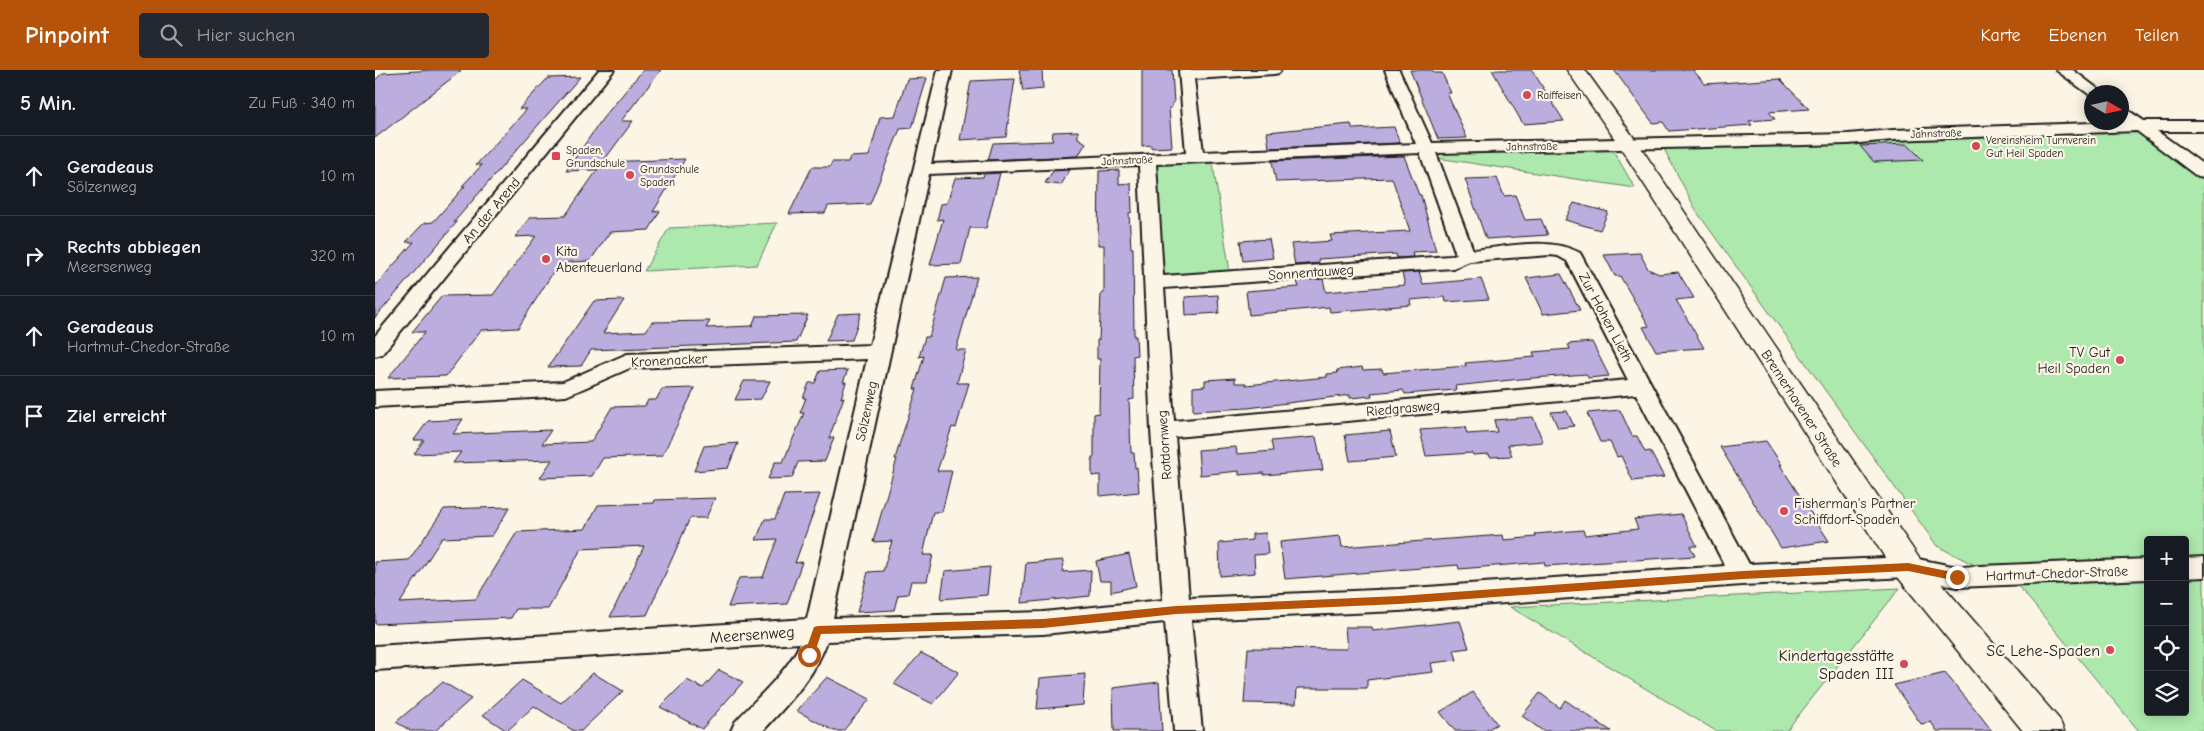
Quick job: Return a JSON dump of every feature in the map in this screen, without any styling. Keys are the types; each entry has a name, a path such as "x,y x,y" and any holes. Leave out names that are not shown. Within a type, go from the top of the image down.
{"street":[{"name":"An der Arend","path":"375,349 607,70"},
{"name":"Sölzenweg","path":"745,731 787,685 809,655 818,630 879,352 945,70"},
{"path":"1195,157 1186,73 1274,70"},
{"path":"1392,70 1426,148 1467,256"},
{"name":"Bremerhavener Straße","path":"1576,70 1629,145 1908,567 2046,731"},
{"path":"2063,70 2085,85"},
{"path":"2129,118 2204,173"},
{"name":"Jahnstraße","path":"922,170 1426,148 1629,145 1838,139 1893,135 2141,126 2204,126"},
{"name":"Rotdornweg","path":"1147,159 1162,430 1176,610 1188,731"},
{"name":"Zur Hohen Lieth","path":"1467,256 1550,249 1563,251 1574,257 1743,575"},
{"name":"Sonnentauweg","path":"1154,283 1453,262 1467,256"},
{"name":"Kronenacker","path":"375,399 566,389 627,361 879,352"},
{"name":"Riedgrasweg","path":"1162,430 1643,386"},
{"name":"Hartmut-Chedor-Straße","path":"1908,567 1957,577 2144,569"},
{"name":"Meersenweg","path":"375,658 818,630 1043,623 1176,610 1399,600 1743,575 1908,567"},
{"path":"2189,568 2204,567"}],"green space":[{"path":"2140,131 2204,179 2204,731 2139,731 2020,588 1937,546 1697,212 1664,149"},
{"path":"1613,150 1635,188 1437,158 1433,151"},
{"path":"1212,158 1230,272 1161,278 1153,162"},
{"path":"777,223 757,265 644,271 669,228"},
{"path":"1900,588 1786,731 1716,731 1510,607"}],"building":[{"path":"462,70 375,138 375,80 383,73"},
{"path":"643,70 661,70 621,121 633,121 597,170 566,171 603,118"},
{"path":"1019,70 1042,70 1043,89 1023,91"},
{"path":"1142,70 1172,70 1174,103 1169,108 1172,147 1151,148 1151,145 1142,146"},
{"path":"1410,70 1432,70 1434,73 1442,73 1451,93 1447,93 1467,138 1438,139"},
{"name":"Raiffeisen","path":"1492,70 1532,70 1564,121 1523,124"},
{"path":"1614,70 1693,70 1705,84 1780,79 1809,109 1769,112 1775,119 1749,121 1752,125 1669,131 1663,122 1653,123"},
{"path":"580,77 454,222 457,222 375,318 375,286 414,242 406,242 424,223 433,222 482,165 476,165 527,109 519,109 548,78"},
{"path":"927,78 912,128 900,129 870,204 828,206 825,213 789,214 812,167 830,167 832,162 848,162 850,157 869,156 880,117 895,116 907,79"},
{"path":"1015,79 1006,137 960,140 971,81"},
{"path":"1351,124 1353,129 1394,127 1400,143 1269,148 1267,132"},
{"path":"1078,131 1078,138 1086,143 1078,156 988,160 993,143 1052,141 1053,132"},
{"path":"1907,144 1923,160 1874,162 1860,146"},
{"path":"1404,156 1419,195 1421,195 1436,251 1412,252 1413,257 1397,258 1396,254 1318,259 1319,263 1295,265 1291,244 1332,241 1330,235 1410,231 1392,178 1276,182 1272,161"},
{"path":"685,159 653,212 660,211 649,230 610,232 590,261 559,263 518,328 481,330 446,376 388,378 425,332 412,332 442,296 493,295 536,236 515,237 530,217 565,216 603,162"},
{"path":"1070,170 1061,185 1045,183 1053,171"},
{"path":"1119,170 1119,184 1131,183 1132,212 1129,213 1131,248 1133,248 1134,337 1136,336 1137,355 1133,356 1134,399 1129,400 1131,453 1134,453 1135,468 1137,467 1139,492 1100,496 1100,475 1092,476 1094,414 1099,413 1100,359 1097,359 1097,340 1099,340 1101,294 1104,293 1104,245 1098,245 1099,171"},
{"path":"1000,173 986,228 970,228 961,264 930,265 943,219 937,220 941,204 947,203 955,178 983,177 984,174"},
{"path":"1497,178 1504,196 1515,195 1525,220 1541,219 1548,235 1486,239 1465,179"},
{"path":"1574,203 1608,212 1600,230 1565,220"},
{"path":"1269,239 1273,258 1243,261 1240,241"},
{"path":"1640,253 1648,269 1659,274 1678,272 1694,298 1676,300 1704,348 1656,351 1643,327 1649,326 1620,276 1615,276 1604,255"},
{"path":"1419,272 1423,284 1481,279 1489,299 1446,302 1445,297 1410,300 1411,305 1330,312 1329,307 1249,315 1246,291 1299,287 1297,281 1323,279 1326,292 1405,285 1402,273"},
{"path":"1561,274 1580,310 1543,314 1526,278"},
{"path":"977,277 956,350 966,350 957,383 969,383 956,428 952,427 937,471 952,471 942,512 933,512 923,555 933,555 927,581 911,581 908,594 898,595 894,610 857,612 868,572 883,571 892,541 873,542 897,459 895,459 917,389 914,389 924,356 919,357 925,337 929,337 946,278"},
{"path":"1218,295 1219,313 1186,315 1185,297"},
{"path":"624,300 603,333 646,331 652,322 710,321 706,328 752,326 756,316 808,315 796,342 591,350 581,366 548,367 594,301"},
{"path":"861,313 852,340 826,341 838,314"},
{"path":"1592,342 1609,376 1588,378 1586,374 1520,379 1455,386 1456,390 1405,394 1403,390 1371,393 1372,396 1350,398 1350,395 1248,408 1193,411 1193,387 1205,386 1205,380 1235,378 1235,383 1246,383 1246,385 1327,377 1327,374 1338,373 1337,370 1362,367 1363,370 1382,369 1383,373 1466,366 1465,363 1535,357 1533,352 1570,349 1568,344"},
{"path":"848,370 843,382 846,382 841,398 844,397 829,438 834,438 825,461 798,462 792,478 768,479 775,462 783,462 804,413 800,413 809,383 815,383 820,371"},
{"path":"744,381 770,381 761,399 735,400"},
{"path":"695,388 662,456 603,458 592,476 540,478 552,460 453,463 461,452 414,454 424,440 414,440 428,421 463,419 453,434 551,430 542,444 591,442 612,407 645,406 648,400 656,400 662,389"},
{"path":"1620,410 1632,436 1637,436 1645,452 1650,451 1664,477 1633,481 1621,456 1617,457 1610,442 1600,442 1587,413"},
{"path":"1567,411 1574,426 1558,428 1551,412"},
{"path":"1533,417 1543,442 1508,445 1512,456 1490,457 1489,454 1473,455 1472,453 1426,456 1420,430 1465,427 1467,434 1497,432 1494,420"},
{"path":"1390,431 1396,457 1350,461 1345,435"},
{"path":"1316,437 1323,470 1264,475 1264,473 1239,475 1239,471 1200,475 1198,450 1236,447 1237,454 1273,451 1271,441"},
{"name":"Fisherman's Partner Schiffdorf-Spaden","path":"1766,441 1829,541 1781,548 1720,447"},
{"path":"738,443 728,468 694,471 704,446"},
{"path":"820,494 795,563 802,562 787,604 728,607 739,578 763,577 777,539 756,540 765,519 775,519 784,495"},
{"path":"715,498 706,518 690,518 647,615 610,617 644,546 581,549 548,609 516,609 511,618 375,624 375,562 409,560 444,509 510,507 492,536 442,538 400,603 476,599 517,532 585,529 598,505 654,503 655,500"},
{"path":"1681,514 1697,546 1690,546 1695,556 1545,566 1544,562 1459,569 1458,565 1285,579 1280,542 1340,536 1342,547 1503,535 1504,540 1536,537 1535,534 1583,530 1585,535 1638,529 1634,519"},
{"path":"1266,533 1268,554 1254,555 1255,573 1220,576 1219,543 1252,540 1252,534"},
{"path":"1129,554 1136,586 1111,592 1111,581 1100,581 1096,561"},
{"path":"1064,560 1063,572 1091,570 1090,596 1022,603 1026,563"},
{"path":"990,567 987,595 941,599 945,571"},
{"path":"1460,621 1469,648 1454,650 1457,660 1431,663 1433,672 1367,680 1367,688 1297,688 1296,704 1244,703 1248,648 1347,649 1345,627 1372,627 1373,631"},
{"path":"921,653 959,672 933,704 894,684"},
{"path":"719,670 743,682 702,729 660,707 687,680 703,688"},
{"path":"593,673 623,691 581,731 574,731 534,706 507,731 483,715 522,680 561,703"},
{"path":"1945,673 1992,731 1937,731 1931,722 1921,724 1894,685"},
{"path":"1085,674 1083,705 1037,709 1040,678"},
{"path":"827,677 870,699 843,731 834,731 797,711"},
{"path":"443,682 471,699 435,731 411,731 396,722"},
{"path":"1159,682 1162,731 1114,731 1113,688"},
{"path":"1473,692 1497,724 1485,731 1455,731 1440,712"},
{"path":"1540,693 1560,708 1565,700 1611,731 1543,731 1522,716"}],"place":[{"name":"Raiffeisen","path":"1527,95"},
{"name":"Vereinsheim Turnverein Gut Heil Spaden","path":"1976,146"},
{"name":"Spaden, Grundschule","path":"556,156"},
{"name":"Grundschule Spaden","path":"630,175"},
{"name":"Kita Abenteuerland","path":"546,259"},
{"name":"TV Gut Heil Spaden","path":"2120,360"},
{"name":"Fisherman's Partner Schiffdorf-Spaden","path":"1784,511"},
{"name":"SC Lehe-Spaden","path":"2110,650"},
{"name":"Kindertagesstätte Spaden III","path":"1904,664"}],"route":[{"path":"809,655 818,630 1043,623 1176,610 1399,600 1743,575 1908,567 1957,577"}]}
